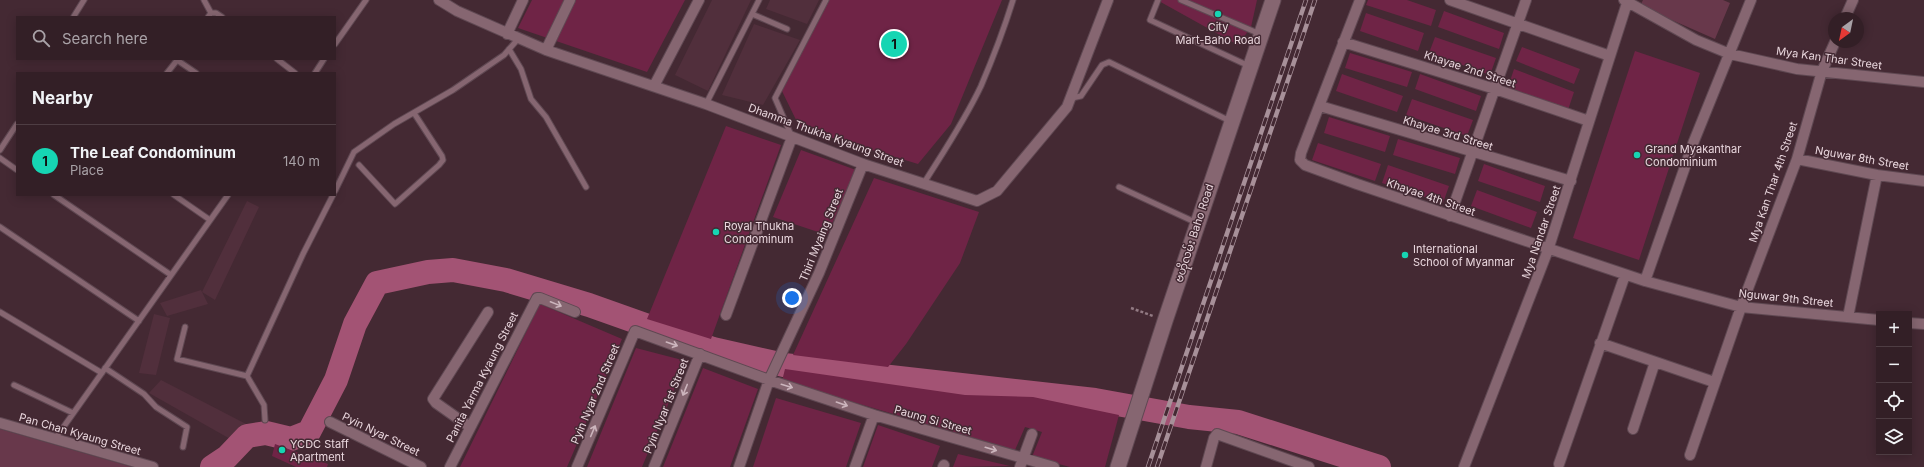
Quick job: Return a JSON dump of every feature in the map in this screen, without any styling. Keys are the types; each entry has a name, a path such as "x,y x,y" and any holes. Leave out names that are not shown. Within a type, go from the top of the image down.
{"main road":[{"name":"ဗဟိုလမ်း Baho Road","path":"1118,467 1231,122 1273,0"}],"street":[{"name":"Dhamma Thukha Kyaung Street","path":"438,0 457,11 546,50 706,104 863,164 977,201 997,191 1067,108 1108,0"},
{"path":"507,34 523,0"},
{"path":"546,50 570,0"},
{"path":"654,86 699,0"},
{"path":"1320,106 1360,0"},
{"path":"1450,0 1610,56"},
{"path":"1450,216 1526,0"},
{"path":"1644,281 1694,141 1751,0"},
{"path":"1848,12 1853,0"},
{"name":"Mya Kan Thar Street","path":"1627,1 1696,40 1730,54 1797,69 1924,82"},
{"name":"Mya Nandar Street","path":"1464,467 1548,250 1627,1"},
{"name":"Khayae 2nd Street","path":"1344,42 1495,89 1589,121"},
{"name":"Mya Kan Thar 4th Street","path":"1690,455 1714,382 1796,159 1822,71 1832,48"},
{"name":"Khayae 3rd Street","path":"1320,106 1472,153 1570,181"},
{"name":"Khayae 4th Street","path":"1320,106 1301,153 1300,160 1306,165 1548,250 1625,275"},
{"path":"726,315 792,136"},
{"name":"Nguwar 8th Street","path":"1796,159 1877,175 1924,181"},
{"name":"Thiri Myaing Street","path":"770,380 820,273 863,164"},
{"path":"1848,317 1877,175"},
{"path":"1558,464 1625,275"},
{"name":"Nguwar 9th Street","path":"1625,275 1741,307 1876,320"},
{"name":"Panita Yarma Kyaung Street","path":"450,467 537,298 575,312"},
{"path":"470,427 436,403 433,399 488,312"},
{"path":"1912,323 1924,324"},
{"name":"Pyin Nyar 2nd Street","path":"578,467 635,331 700,354"},
{"path":"1600,343 1714,382"},
{"path":"700,354 770,380 739,467"},
{"name":"Pyin Nyar 1st Street","path":"654,467 700,354"},
{"path":"1633,429 1655,362"},
{"name":"Paung Si Street","path":"770,380 1022,463 1054,467"},
{"path":"856,467 874,415"},
{"name":"Pyin Nyar Street","path":"330,422 421,467"},
{"name":"Pan Chan Kyaung Street","path":"0,423 153,467"},
{"path":"1022,463 1032,434"},
{"path":"1206,467 1214,438 1217,434 1221,434 1309,467"}],"lane":[{"path":"74,16 84,0"},
{"path":"204,0 209,15 216,12 221,16"},
{"path":"336,43 366,0"},
{"path":"706,104 759,0"},
{"path":"792,136 775,98 826,0"},
{"path":"924,183 964,119 981,86 1013,0"},
{"path":"1158,0 1150,20 1250,66"},
{"path":"1182,0 1261,34"},
{"path":"752,14 787,29"},
{"path":"336,190 354,152 414,113 453,90 504,55 518,39"},
{"path":"510,49 522,69 531,99 546,117 586,187"},
{"path":"169,72 177,60 195,72"},
{"path":"278,60 294,72"},
{"path":"315,72 323,60"},
{"path":"1072,98 1081,96 1102,65 1110,62 1231,122"},
{"path":"359,165 395,204 439,165 443,160 442,156 414,113"},
{"path":"0,150 16,126"},
{"path":"0,158 16,169"},
{"path":"1119,187 1198,223"},
{"path":"55,196 171,276"},
{"path":"175,196 210,220"},
{"path":"55,439 227,196"},
{"path":"247,376 303,254 332,196"},
{"path":"0,227 139,321"},
{"path":"0,312 144,394 156,407 187,427 183,447"},
{"path":"185,327 177,359 247,376 264,405 265,420"},
{"path":"14,385 73,414"}],"path":[{"path":"1131,308 1165,321"}],"shaded area":[{"path":"712,0 751,0 708,91 675,75"},
{"path":"770,0 819,0 807,24 766,9"},
{"path":"1643,0 1723,0 1730,3 1715,39 1640,6"},
{"path":"754,24 800,40 763,105 722,95"},
{"path":"247,201 259,207 215,300 202,292"},
{"path":"201,290 208,304 167,316 160,303"},
{"path":"154,314 170,318 156,375 139,373"},
{"path":"161,380 248,425 232,440 149,393"},
{"path":"0,429 132,467 0,467"}],"building":[{"path":"532,0 685,0 647,72 518,28"},
{"path":"829,0 1002,0 951,124 918,164 800,128 780,87"},
{"name":"City Mart-Baho Road","path":"1157,0 1257,0 1251,27 1238,45"},
{"path":"1368,0 1407,0 1436,10 1431,26 1366,5"},
{"path":"1444,11 1504,33 1499,49 1438,27"},
{"path":"1366,13 1424,33 1418,51 1360,31"},
{"path":"1435,37 1496,58 1490,75 1429,53"},
{"path":"1522,47 1580,69 1574,84 1516,61"},
{"name":"Grand Myakanthar Condominium","path":"1635,51 1700,73 1639,260 1573,238"},
{"path":"1350,53 1412,72 1407,87 1345,68"},
{"path":"1514,69 1574,92 1568,110 1508,87"},
{"path":"1342,74 1403,96 1397,112 1336,91"},
{"path":"1420,74 1481,96 1476,111 1415,89"},
{"path":"1412,99 1473,120 1467,136 1406,115"},
{"path":"1329,117 1390,136 1385,152 1324,133"},
{"name":"Royal Thukha Condominum","path":"726,126 781,145 711,339 647,319"},
{"path":"1398,139 1460,158 1455,174 1393,155"},
{"path":"1318,143 1381,164 1375,181 1312,160"},
{"path":"801,150 856,170 827,235 773,217"},
{"path":"1484,164 1545,186 1540,202 1478,181"},
{"path":"1388,165 1449,186 1443,203 1382,183"},
{"path":"874,178 979,212 960,263 906,344 888,367 793,355"},
{"path":"1477,190 1537,212 1531,228 1471,206"},
{"path":"540,304 622,339 567,467 460,467"},
{"path":"636,348 686,361 642,467 587,467"},
{"path":"703,368 758,389 730,467 663,467"},
{"path":"785,369 965,395 1033,397 1119,415 1105,467 1070,467 1032,457 1042,432 1025,427 1015,450 782,381"},
{"path":"776,398 861,423 846,467 753,467"},
{"path":"878,425 940,446 932,467 863,467"},
{"name":"YCDC Staff Apartment","path":"275,444 328,464 327,467 296,467 272,456"},
{"path":"958,454 1010,466 953,467"}],"waterway":[{"path":"212,467 227,457 247,436 266,433 291,439 309,432 336,380 355,324 377,283 428,272 453,270 506,280 589,305 713,349 784,365 1095,400 1189,417 1238,422 1379,467"}],"railway":[{"path":"1148,467 1306,0"},
{"path":"1157,467 1315,0"}],"place":[{"name":"City Mart-Baho Road","path":"1218,14"},
{"name":"The Leaf Condominum","path":"894,44"},
{"name":"Grand Myakanthar Condominium","path":"1637,155"},
{"name":"Royal Thukha Condominum","path":"716,232"},
{"name":"International School of Myanmar","path":"1405,255"},
{"name":"YCDC Staff Apartment","path":"282,450"}]}
